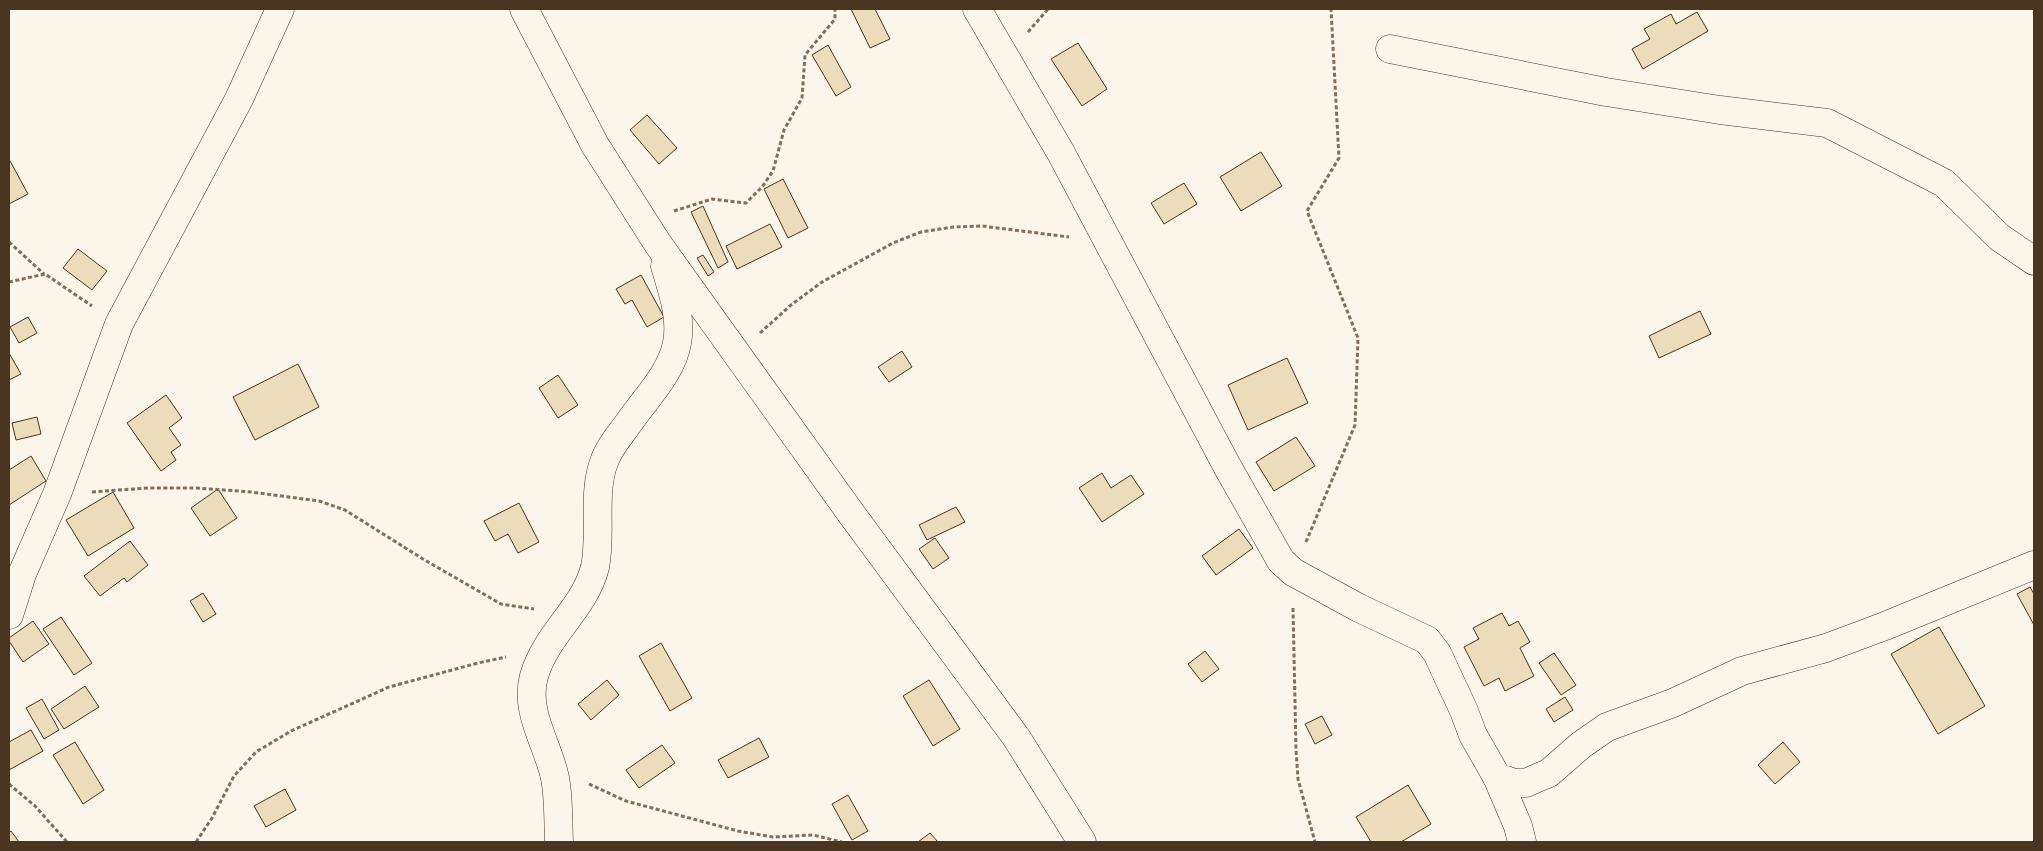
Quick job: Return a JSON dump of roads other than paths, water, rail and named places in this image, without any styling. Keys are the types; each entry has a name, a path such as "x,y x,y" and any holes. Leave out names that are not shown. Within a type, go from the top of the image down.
{"street":[{"path":"9,616 22,574 57,494 119,324 239,99 280,9"},
{"path":"524,9 595,145 658,244 850,512 1016,737 1082,842"},
{"path":"978,9 1061,153 1264,533 1281,560 1293,572 1359,608 1427,640 1437,653 1473,735 1497,777 1518,826 1522,842"},
{"path":"1390,49 1606,92 1720,110 1827,123 1944,183 1998,237 2034,261"},
{"path":"558,842 557,800 552,768 535,717 532,698 534,677 544,650 575,608 589,583 595,567 600,479 603,463 610,449 664,373 677,343 677,314 674,295 658,244"},
{"path":"1497,777 1526,783 1549,773 1580,745 1606,727 1673,703 1742,671 1826,648 1885,626 2034,565"}]}
